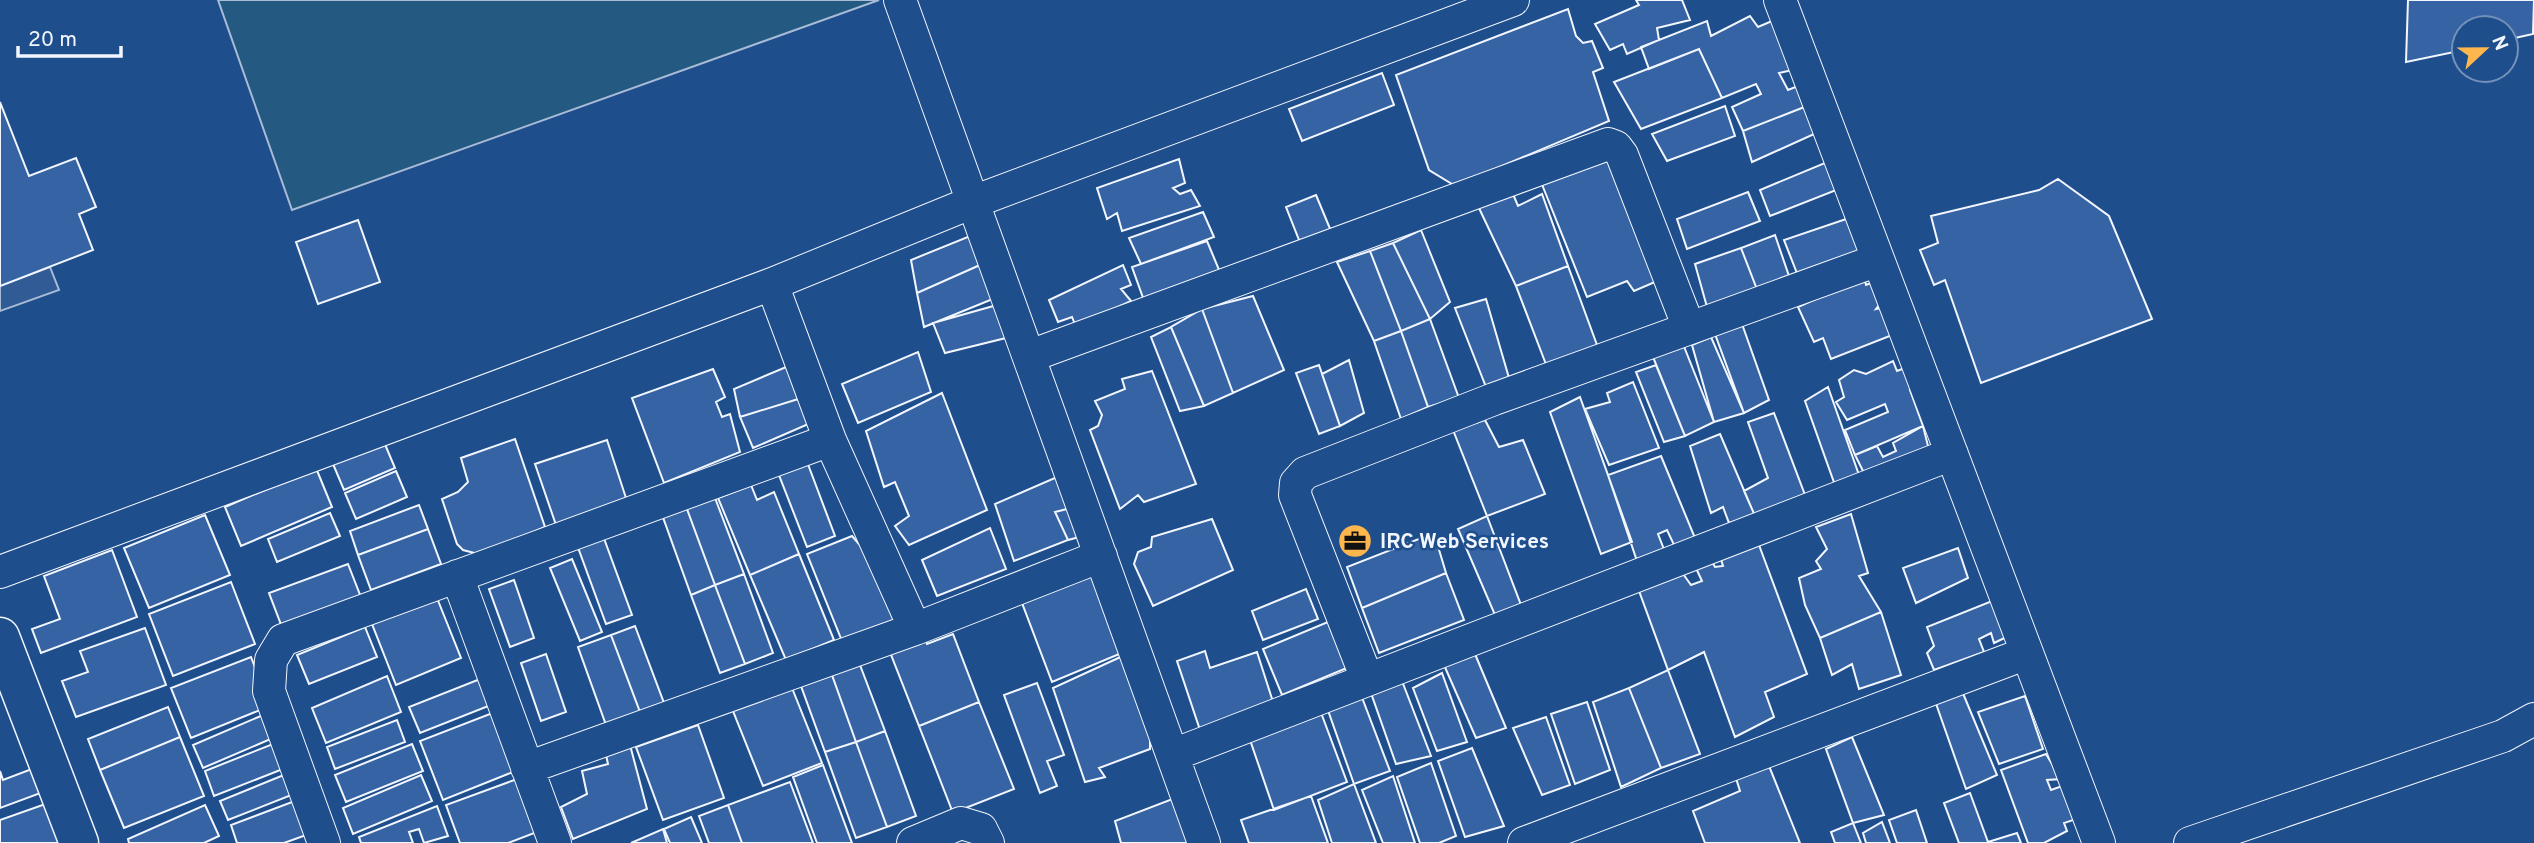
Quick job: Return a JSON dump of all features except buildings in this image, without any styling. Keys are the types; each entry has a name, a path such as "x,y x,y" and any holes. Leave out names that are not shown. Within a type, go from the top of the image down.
{"street":[{"path":"900,0 1205,843"},
{"path":"0,572 772,284 973,202 1513,0"},
{"path":"1780,0 2099,843"},
{"path":"1030,356 1608,144 1616,147 1622,155 1689,328"},
{"path":"1367,680 1295,495 1296,483 1305,473 1494,399 1878,260"},
{"path":"772,284 830,440 915,629"},
{"path":"324,843 269,691 271,660 283,640 830,440"},
{"path":"1173,755 1952,454"},
{"path":"527,768 915,629 1101,556"},
{"path":"457,576 555,843"},
{"path":"0,637 79,843"},
{"path":"1524,843 2027,653"},
{"path":"2190,843 2503,736 2534,719"},
{"path":"913,843 961,823 981,829 988,843"}],"shaded area":[{"path":"218,0 879,0 292,210"},
{"path":"50,267 59,290 0,311 0,286"}],"place":[{"name":"IRC Web Services","path":"1355,541"}]}
